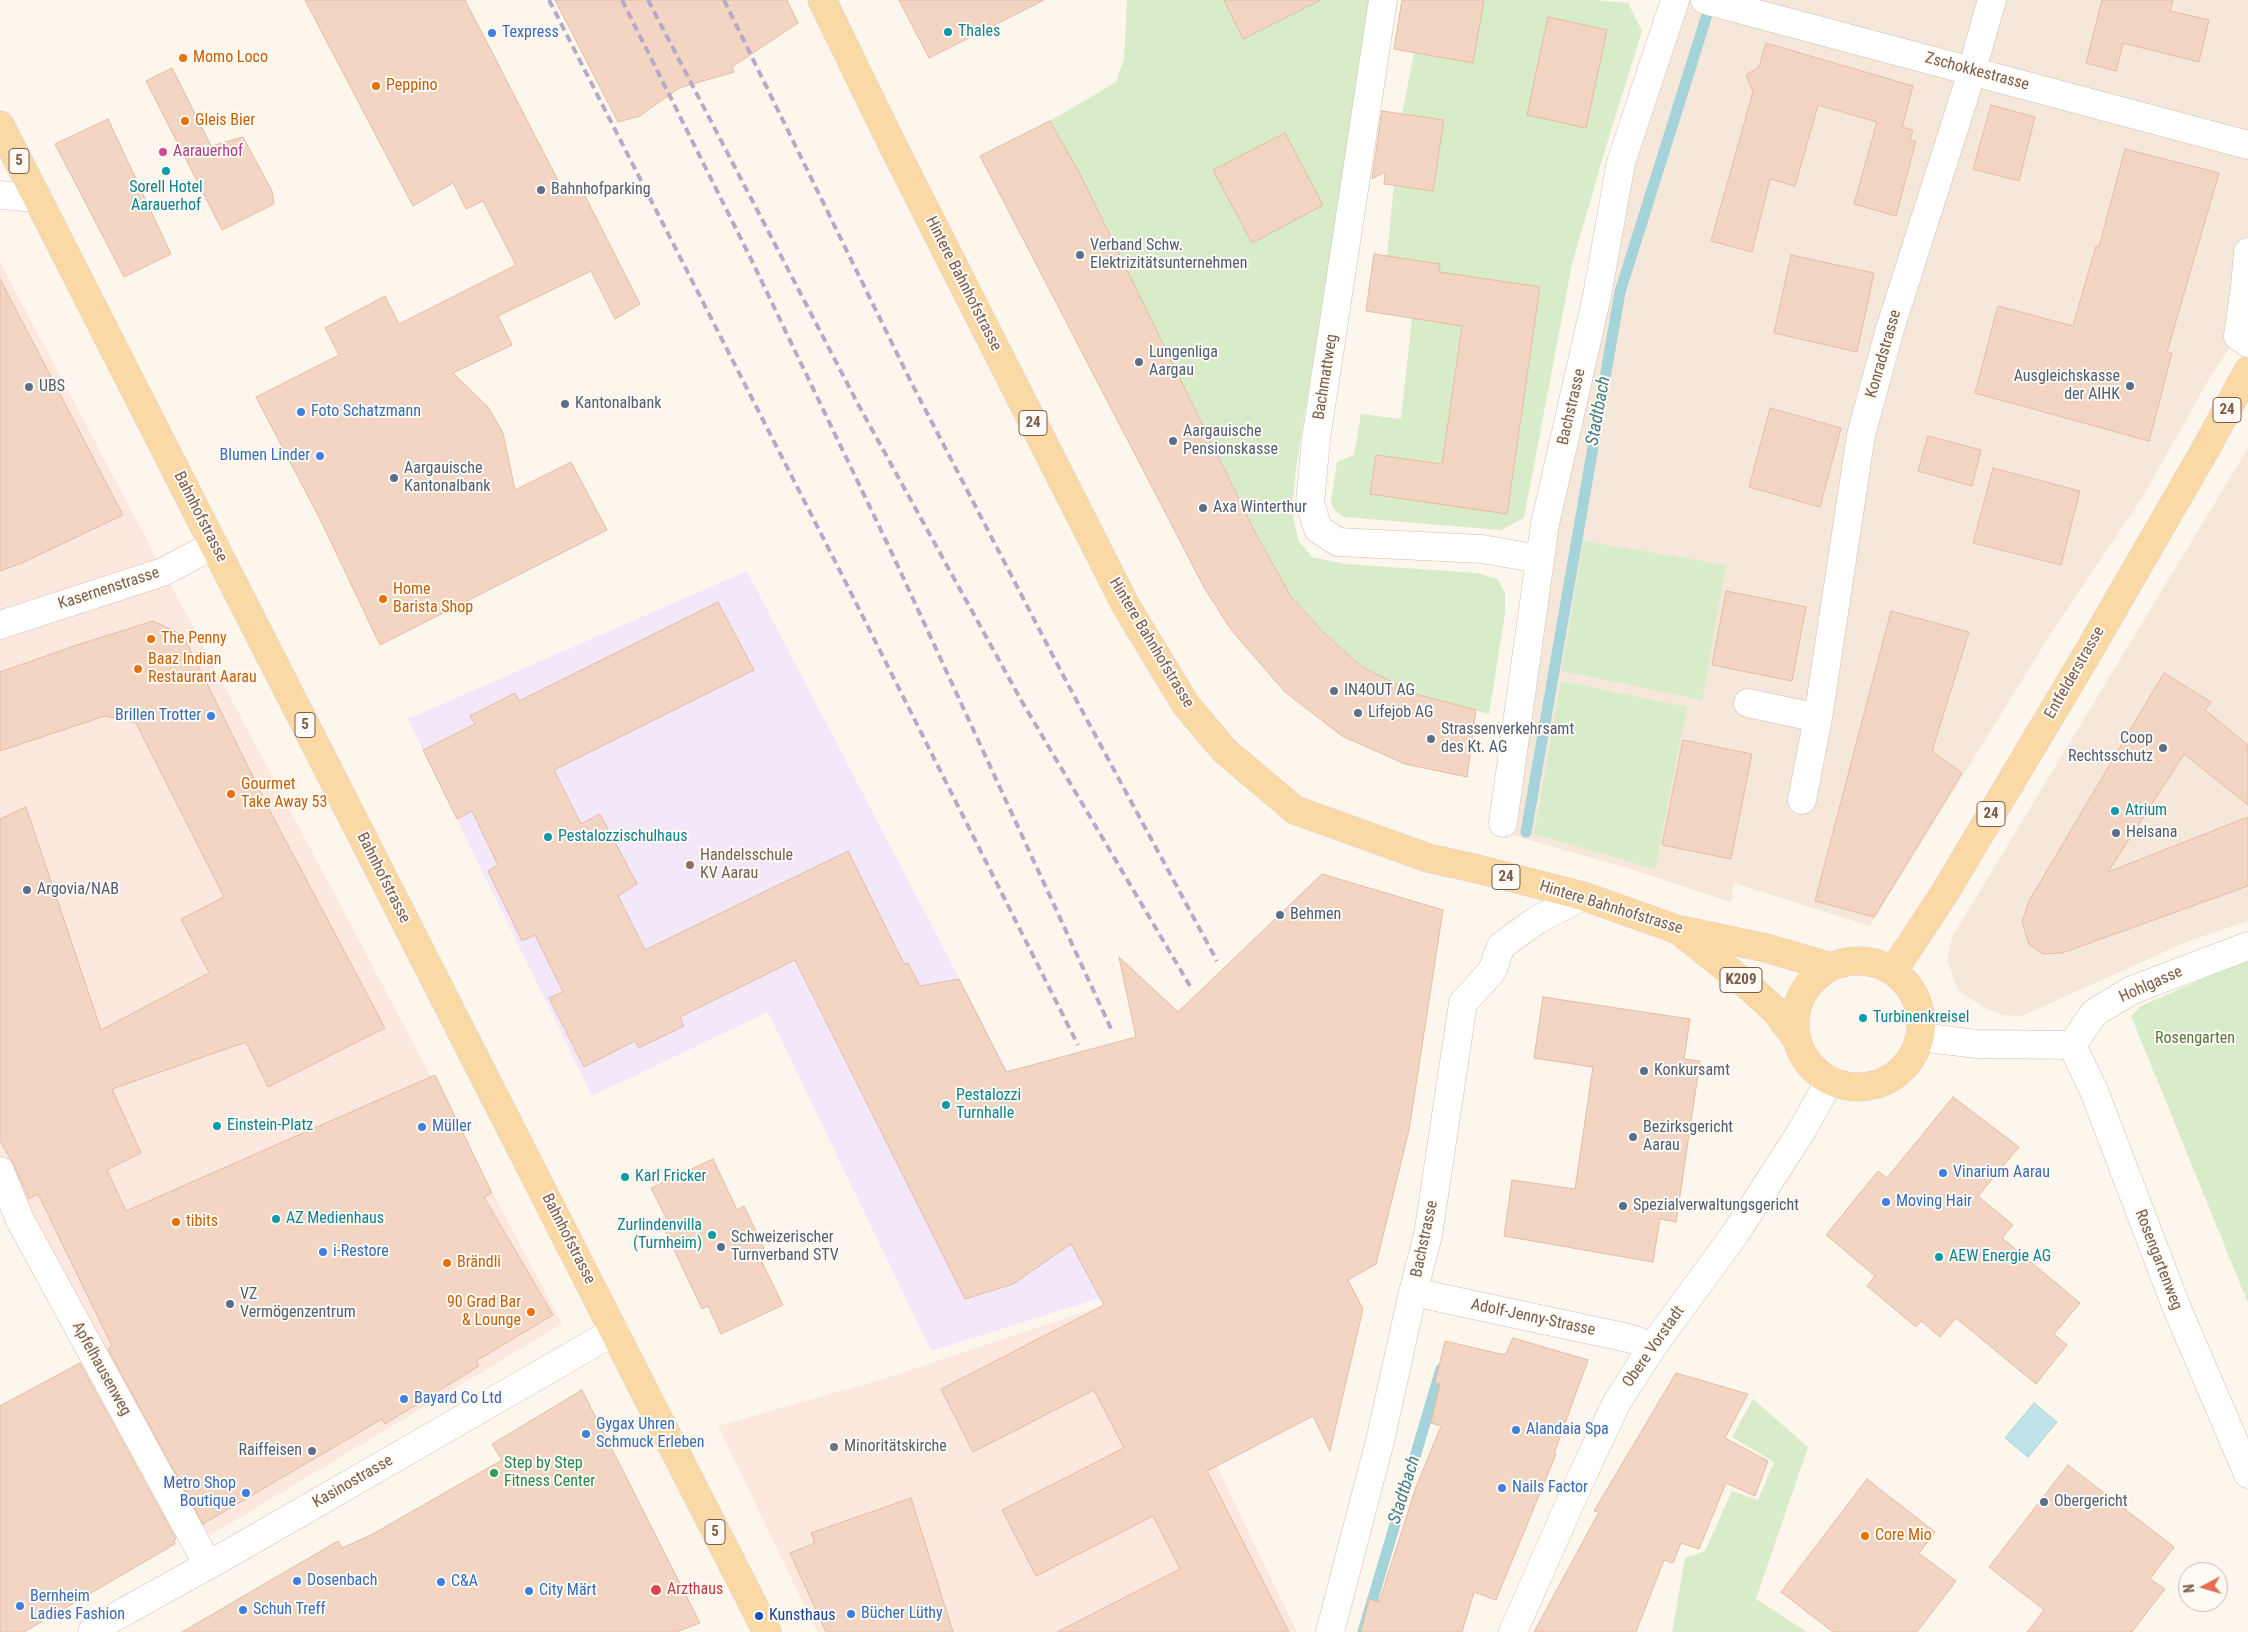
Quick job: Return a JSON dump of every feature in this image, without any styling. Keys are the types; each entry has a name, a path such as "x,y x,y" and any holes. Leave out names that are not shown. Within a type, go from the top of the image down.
{"main road":[{"name":"Hintere Bahnhofstrasse","path":"822,0 892,144 1126,606 1186,705 1226,751 1295,810 1428,858 1478,868 1583,896 1676,929 1766,948 1831,967"},
{"name":"Bahnhofstrasse","path":"0,125 767,1632"},
{"name":"Entfelderstrasse","path":"1894,971 1944,894 2086,656 2205,450 2248,370"},
{"name":"K209","path":"1676,929 1776,1012 1797,1040"},
{"path":"1862,960 1879,964 1894,971 1905,981 1914,994 1919,1007 1920,1037 1913,1055 1901,1070 1885,1081 1867,1086 1848,1086 1830,1080 1815,1070 1804,1056 1797,1040 1795,1022 1798,1005 1805,990 1816,976 1846,961 1862,960"}],"street":[{"name":"Bachmattweg","path":"1383,0 1316,439 1310,503 1318,529 1338,542 1482,549 1540,560"},
{"name":"Bachstrasse","path":"1503,823 1545,524 1596,296 1621,162 1675,0"},
{"name":"Konradstrasse","path":"1802,800 1818,718 1861,435 1890,329 1972,70 1992,0"},
{"name":"Zschokkestrasse","path":"1716,3 2248,145"},
{"path":"0,195 38,198"},
{"path":"2248,252 2246,287 2238,336 2248,343"},
{"name":"Kasernenstrasse","path":"0,625 163,572 214,544"},
{"path":"1748,703 1818,718"},
{"name":"Bachstrasse","path":"1330,1632 1380,1441 1413,1292 1428,1235 1463,1003 1492,971 1501,946 1537,920 1583,896"},
{"name":"Hohlgasse","path":"2072,1045 2094,1013 2132,990 2248,946"},
{"path":"1920,1037 1977,1044 2072,1045"},
{"name":"Rosengartenweg","path":"2072,1045 2094,1091 2176,1306 2248,1474"},
{"name":"Obere Vorstadt","path":"1513,1632 1617,1402 1653,1346 1735,1234 1802,1132 1830,1080"},
{"name":"Apfelhausenweg","path":"0,1171 20,1220 208,1565"},
{"name":"Adolf-Jenny-Strasse","path":"1413,1292 1628,1338 1653,1346"},
{"name":"Kasinostrasse","path":"92,1632 95,1628 615,1332"}],"shaded area":[{"path":"1675,0 2248,0 2248,320 2209,379 2142,498 2050,635 1870,926 1734,883 1731,902 1624,867 1501,832 1597,296"},
{"path":"0,262 562,1324 209,1536 65,1303 0,1171"},
{"path":"2248,448 2248,921 2186,942 2022,1016 2002,1015 1983,1007 1958,990 1947,960 1952,937"},
{"name":"Handelsschule KV Aarau","path":"747,571 1122,1291 931,1351 768,1012 592,1096 408,719"},
{"path":"1134,1295 1297,1632 817,1632 718,1426 890,1377"}],"green space":[{"path":"1127,0 1371,0 1296,468 1292,510 1298,540 1312,557 1345,564 1477,573 1497,579 1505,592 1505,614 1489,714 1419,695 1362,667 1323,632 1290,595 1256,534 1050,121 1116,82 1124,59"},
{"path":"1484,0 1595,0 1628,3 1642,31 1572,264 1524,518 1501,530 1344,517 1335,511 1331,502 1337,462 1354,455 1361,414 1401,419 1412,318 1432,321 1440,264 1387,256 1394,185 1433,191 1444,120 1402,114 1414,53 1473,63","holes":["1469,277 1540,287 1507,513 1370,494 1376,455 1442,464"]},
{"path":"1583,541 1726,565 1702,700 1562,671"},
{"path":"1561,681 1687,707 1655,869 1534,834"},
{"name":"Rosengarten","path":"2248,959 2248,1303 2131,1016 2141,1006"},
{"path":"1753,1399 1808,1447 1756,1599 1807,1632 1672,1632 1685,1558 1705,1551 1732,1491 1758,1500 1774,1462 1732,1437"}],"water":[{"path":"2034,1403 2057,1422 2028,1457 2005,1438"}],"building":[{"path":"305,0 465,0 566,196 581,188 640,304 615,319 591,271 498,316 512,345 453,373 488,407 503,433 515,490 571,462 607,530 380,645 320,519 256,397 339,355 325,328 385,296 399,324 516,265 483,201 466,209 453,183 413,206"},
{"path":"555,0 787,0 798,23 732,67 734,72 679,88 640,116 618,122"},
{"name":"Thales","path":"899,0 1044,0 929,58"},
{"path":"1224,0 1321,0 1243,39"},
{"path":"1402,0 1484,0 1473,63 1394,49"},
{"path":"2102,0 2173,0 2170,11 2209,20 2199,62 2123,43 2116,71 2086,63"},
{"path":"1548,17 1607,30 1586,128 1527,115"},
{"path":"1766,43 1913,86 1902,127 1913,130 1910,140 1916,141 1896,216 1854,204 1877,122 1818,105 1795,186 1770,179 1752,252 1711,241 1753,92 1746,75 1759,67"},
{"path":"172,68 211,146 243,137 272,191 274,204 222,230 146,81"},
{"path":"1991,105 2035,117 2019,181 1973,169"},
{"path":"1382,111 1444,120 1433,191 1384,184 1385,172 1372,179"},
{"path":"108,119 171,254 124,277 55,144"},
{"path":"1050,121 1081,176 1256,534 1290,595 1323,632 1362,667 1419,695 1476,710 1467,777 1405,764 1342,736 1285,692 1232,631 1205,589 980,156"},
{"path":"1285,133 1323,205 1252,243 1213,170"},
{"path":"2125,149 2219,173 2167,352 2172,353 2149,441 1975,393 1998,306 2073,326 2096,246 2099,247"},
{"path":"1374,254 1440,264 1439,272 1540,287 1507,514 1370,494 1376,455 1442,464 1462,326 1366,311"},
{"path":"1791,255 1874,273 1857,352 1774,333"},
{"path":"0,279 123,515 22,563 0,571"},
{"path":"1770,408 1841,428 1820,507 1749,487"},
{"path":"1928,436 1981,450 1972,486 1918,471"},
{"path":"1993,468 2080,491 2061,565 1973,543"},
{"path":"1726,591 1806,607 1792,681 1712,665"},
{"path":"718,602 754,670 554,770 581,824 600,814 637,884 618,896 645,950 848,851 904,964 908,963 920,986 959,979 1006,1072 1136,1037 1119,957 1178,1012 1322,874 1443,910 1409,1130 1376,1264 1348,1280 1363,1309 1330,1451 1313,1416 1207,1471 1289,1632 1057,1632 1180,1569 1153,1516 1036,1576 1002,1510 1124,1448 1094,1390 973,1452 941,1389 1104,1305 1071,1244 1013,1284 965,1299 795,960 680,1017 684,1026 639,1048 635,1041 584,1067 549,998 563,992 535,935 522,941 488,871 498,865 472,811 457,819 423,750 475,724 470,716 515,693 519,701"},
{"path":"1891,611 1969,632 1932,751 1962,773 1874,917 1815,901"},
{"path":"153,621 183,635 271,813 385,1028 268,1087 246,1042 112,1089 141,1153 107,1170 126,1211 435,1075 492,1193 484,1197 553,1315 476,1361 479,1366 385,1424 382,1419 203,1524 108,1349 112,1346 38,1194 29,1199 14,1165 0,1141 0,819 26,807 101,1030 209,973 181,919 224,897 136,723 105,716 0,751 0,672"},
{"name":"Atrium","path":"2164,673 2211,702 2205,710 2248,745 2248,805 2184,754 2108,872 2248,817 2248,886 2062,953 2043,954 2029,944 2022,922 2029,901"},
{"path":"1683,740 1752,754 1731,859 1662,845"},
{"path":"1543,997 1690,1019 1684,1059 1700,1061 1676,1222 1660,1219 1653,1262 1504,1236 1512,1180 1575,1189 1593,1067 1534,1058"},
{"name":"AEW Energie AG","path":"1953,1097 2019,1147 1978,1196 2013,1225 2002,1238 2080,1303 2054,1334 2067,1345 2036,1384 1956,1318 1940,1337 1921,1321 1916,1327 1867,1286 1875,1276 1826,1235 1878,1171 1887,1178"},
{"name":"Zurlindenvilla (Turnheim)","path":"713,1159 737,1210 744,1206 764,1248 757,1252 783,1305 721,1334 708,1306 702,1309 661,1222 667,1220 651,1188"},
{"path":"1513,1338 1588,1360 1554,1454 1556,1454 1496,1600 1474,1592 1462,1632 1361,1632 1369,1599 1379,1602 1416,1487 1441,1426 1431,1423 1440,1384 1435,1383 1445,1341 1505,1355"},
{"path":"80,1363 176,1539 174,1541 175,1544 24,1632 0,1632 0,1406"},
{"path":"1676,1373 1748,1394 1725,1438 1768,1461 1755,1496 1726,1483 1699,1549 1681,1543 1673,1563 1664,1560 1636,1632 1534,1632 1599,1512 1594,1511"},
{"name":"City Märt","path":"582,1390 700,1623 676,1632 182,1632 338,1541 342,1548 371,1535 502,1460 492,1444"},
{"path":"2068,1465 2174,1547 2150,1579 2165,1589 2132,1632 2027,1632 2044,1610 1989,1567"},
{"path":"1867,1479 1935,1532 1919,1553 1956,1581 1917,1632 1833,1632 1781,1592"},
{"path":"911,1498 953,1632 826,1632 790,1553 815,1543 811,1533"}],"waterway":[{"name":"Stadtbach","path":"1526,832 1620,292 1711,2"},
{"name":"Stadtbach","path":"1363,1632 1441,1369"}],"railway":[{"path":"549,0 842,575 1078,1045"},
{"path":"622,0 750,257 890,549 1113,1033"},
{"path":"648,0 859,406 1021,700 1190,986"},
{"path":"724,0 911,382 1065,679 1217,961"}],"place":[{"name":"Thales","path":"948,32"},
{"name":"Texpress","path":"492,33"},
{"name":"Momo Loco","path":"183,58"},
{"name":"Peppino","path":"376,86"},
{"name":"Gleis Bier","path":"185,121"},
{"name":"Aarauerhof","path":"163,152"},
{"name":"Sorell Hotel Aarauerhof","path":"166,171"},
{"name":"Bahnhofparking","path":"541,190"},
{"name":"Verband Schw. Elektrizitätsunternehmen","path":"1080,255"},
{"name":"Lungenliga Aargau","path":"1139,362"},
{"name":"Ausgleichskasse der AIHK","path":"2130,386"},
{"name":"UBS","path":"29,387"},
{"name":"Kantonalbank","path":"565,404"},
{"name":"Foto Schatzmann","path":"301,412"},
{"name":"Aargauische Pensionskasse","path":"1173,441"},
{"name":"Blumen Linder","path":"320,456"},
{"name":"Aargauische Kantonalbank","path":"394,478"},
{"name":"Axa Winterthur","path":"1203,508"},
{"name":"Home Barista Shop","path":"383,599"},
{"name":"The Penny","path":"151,639"},
{"name":"Baaz Indian Restaurant Aarau","path":"138,669"},
{"name":"IN4OUT AG","path":"1334,691"},
{"name":"Lifejob AG","path":"1358,713"},
{"name":"Brillen Trotter","path":"211,716"},
{"name":"Strassenverkehrsamt des Kt. AG","path":"1431,739"},
{"name":"Coop Rechtsschutz","path":"2163,748"},
{"name":"Gourmet Take Away 53","path":"231,794"},
{"name":"Atrium","path":"2115,811"},
{"name":"Helsana","path":"2116,833"},
{"name":"Pestalozzischulhaus","path":"548,837"},
{"name":"Handelsschule KV Aarau","path":"690,865"},
{"name":"Argovia/NAB","path":"27,890"},
{"name":"Behmen","path":"1280,915"},
{"name":"Turbinenkreisel","path":"1863,1018"},
{"name":"Konkursamt","path":"1644,1071"},
{"name":"Pestalozzi Turnhalle","path":"946,1105"},
{"name":"Einstein-Platz","path":"217,1126"},
{"name":"Müller","path":"422,1127"},
{"name":"Bezirksgericht Aarau","path":"1633,1137"},
{"name":"Vinarium Aarau","path":"1943,1173"},
{"name":"Karl Fricker","path":"625,1177"},
{"name":"Moving Hair","path":"1886,1202"},
{"name":"Spezialverwaltungsgericht","path":"1623,1206"},
{"name":"AZ Medienhaus","path":"276,1219"},
{"name":"tibits","path":"176,1222"},
{"name":"Zurlindenvilla (Turnheim)","path":"712,1235"},
{"name":"Schweizerischer Turnverband STV","path":"721,1247"},
{"name":"i-Restore","path":"323,1252"},
{"name":"AEW Energie AG","path":"1939,1257"},
{"name":"Brändli","path":"447,1263"},
{"name":"VZ Vermögenzentrum","path":"230,1304"},
{"name":"90 Grad Bar & Lounge","path":"531,1312"},
{"name":"Bayard Co Ltd","path":"404,1399"},
{"name":"Alandaia Spa","path":"1516,1430"},
{"name":"Gygax Uhren Schmuck Erleben","path":"586,1434"},
{"name":"Minoritätskirche","path":"834,1447"},
{"name":"Raiffeisen","path":"312,1451"},
{"name":"Step by Step Fitness Center","path":"494,1473"},
{"name":"Nails Factor","path":"1502,1488"},
{"name":"Metro Shop Boutique","path":"246,1493"},
{"name":"Obergericht","path":"2044,1502"},
{"name":"Core Mio","path":"1865,1536"},
{"name":"Dosenbach","path":"297,1581"},
{"name":"C&A","path":"441,1582"},
{"name":"Arzthaus","path":"656,1590"},
{"name":"City Märt","path":"529,1591"},
{"name":"Bernheim Ladies Fashion","path":"20,1606"},
{"name":"Schuh Treff","path":"243,1610"},
{"name":"Bücher Lüthy","path":"851,1614"},
{"name":"Kunsthaus","path":"759,1616"}]}
